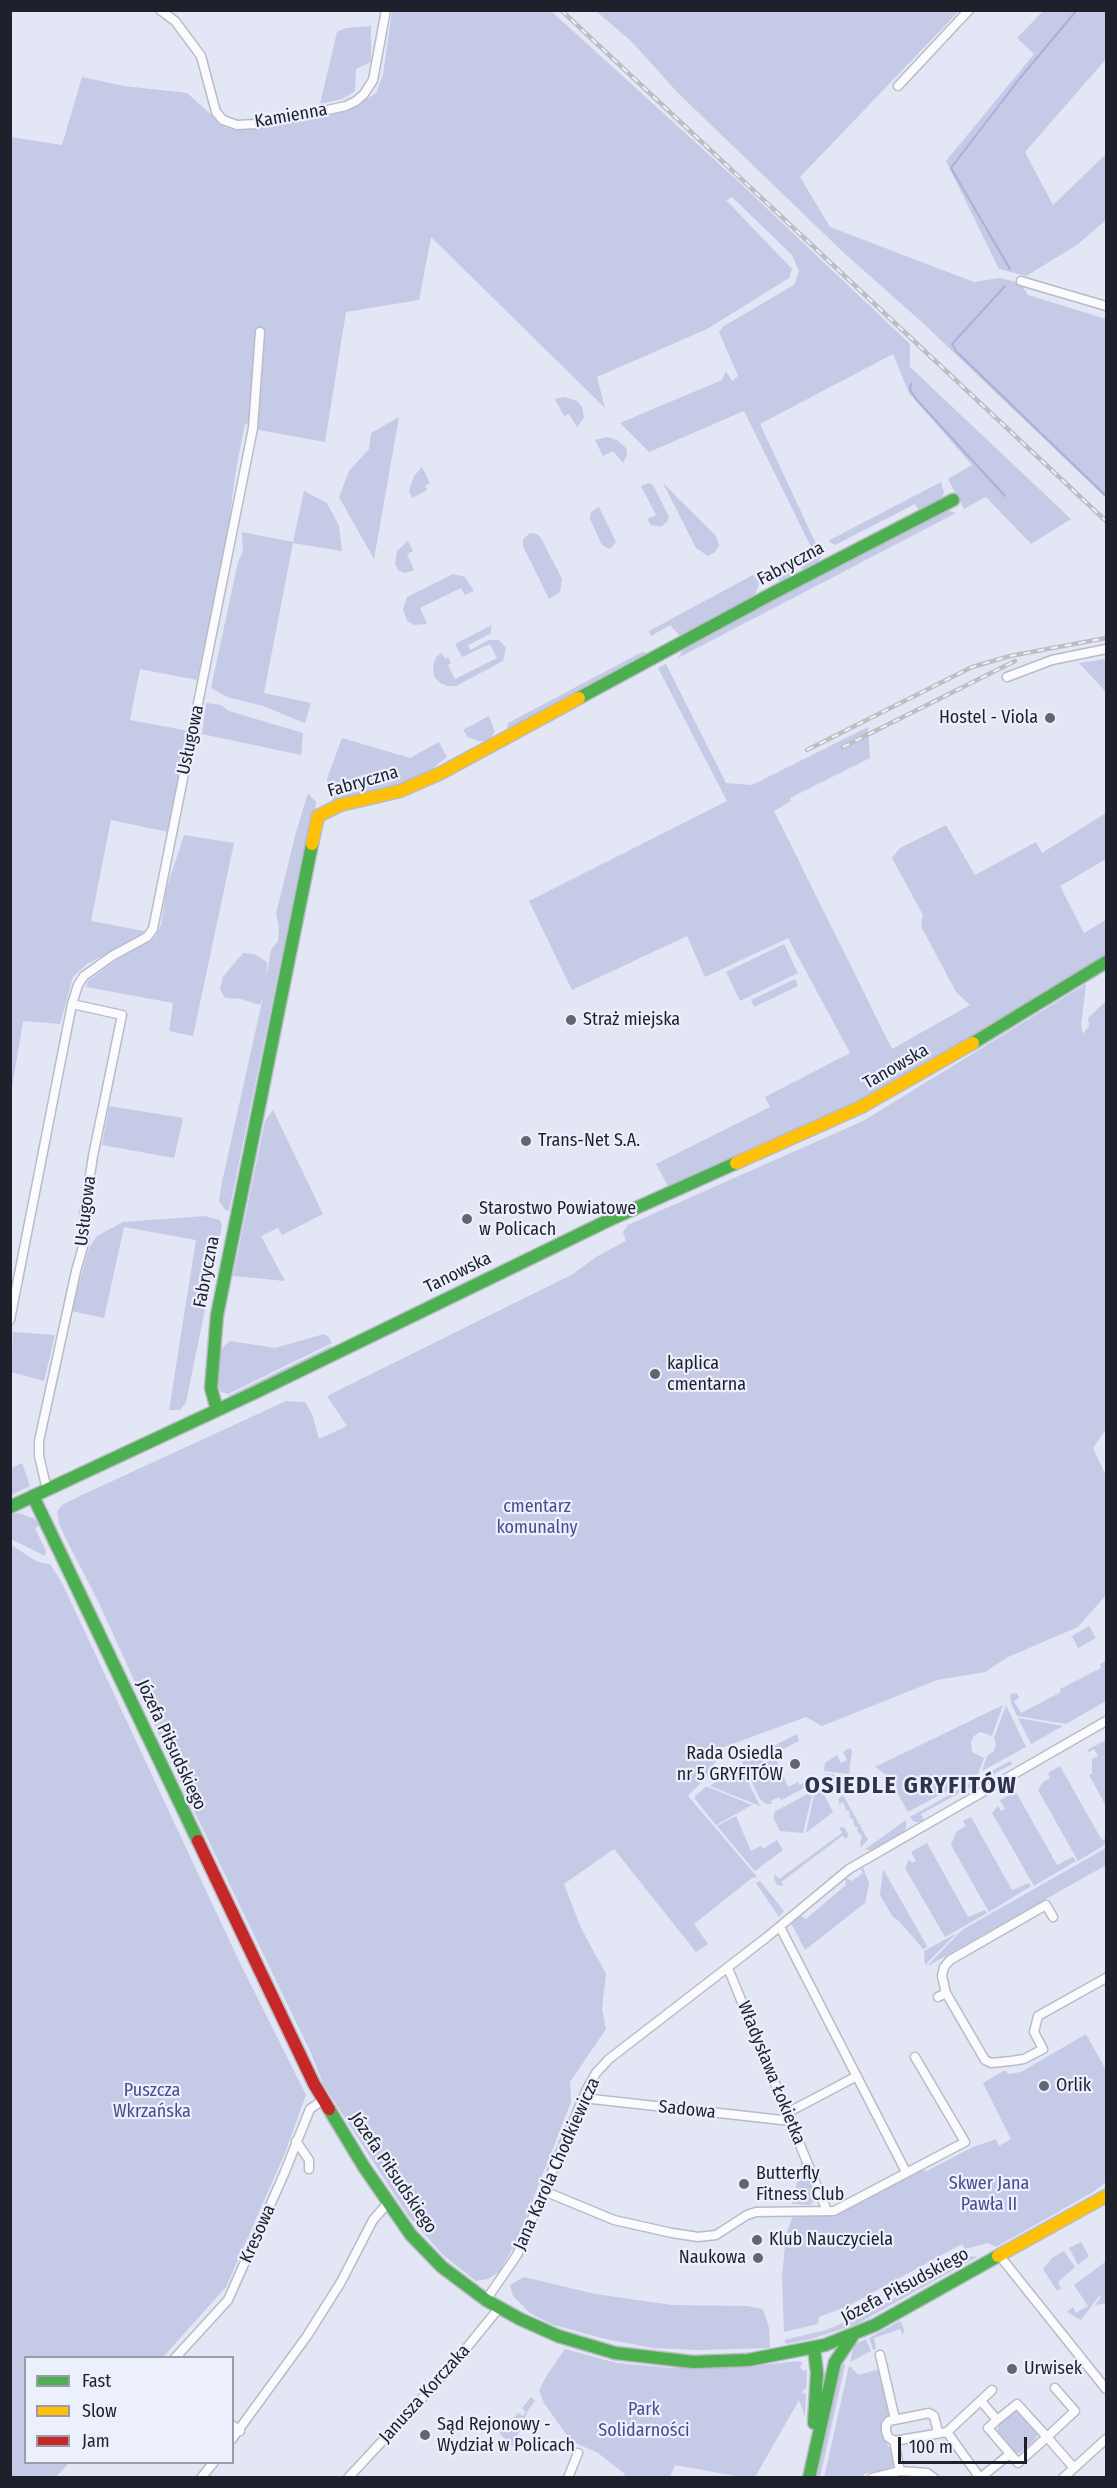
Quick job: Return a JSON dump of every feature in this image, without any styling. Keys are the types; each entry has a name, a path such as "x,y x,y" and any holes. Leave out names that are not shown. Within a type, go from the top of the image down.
{"street":[{"name":"Kamienna","path":"160,10 175,21 201,56 216,112 223,120 237,125 256,124 334,108 356,101 364,94 373,80 386,10"},
{"path":"898,86 969,10"},
{"path":"1022,281 1107,306"},
{"name":"Usługowa","path":"10,1320 72,1004 78,985 84,976 112,956 147,937 153,929 253,428 260,332"},
{"name":"Fabryczna","path":"217,1410 211,1388 217,1315 318,816 340,805 400,791 433,777 774,592 952,500"},
{"path":"1007,677 1052,660 1107,649"},
{"name":"Tanowska","path":"10,1507 217,1410 607,1221 861,1107 1107,962"},
{"name":"Usługowa","path":"47,1490 39,1456 39,1441 84,1243 84,1214 93,1156 122,1015 72,1004"},
{"name":"Józefa Piłsudskiego","path":"33,1496 278,2012 323,2100 388,2204 430,2256 486,2300 576,2342 615,2353 653,2359 721,2362 768,2357 817,2348 856,2334 1107,2196"},
{"name":"Jana Karola Chodkiewicza","path":"486,2300 517,2255 583,2098 596,2073 609,2059 865,1859 1107,1721"},
{"path":"1053,1917 1046,1905 950,1960 944,1967 942,1995 985,2060 991,2063 1024,2059 1043,2049 1034,2032 1038,2016 1107,1978"},
{"path":"780,1927 906,2172"},
{"name":"Władysława Łokietka","path":"728,1968 827,2211"},
{"path":"544,2191 614,2220 672,2234 698,2236 716,2235 747,2215 756,2212 827,2211 838,2208 965,2142 915,2057"},
{"path":"789,2117 857,2076"},
{"name":"Sadowa","path":"583,2098 789,2117"},
{"name":"Kresowa","path":"177,2356 228,2300 310,2109 323,2100"},
{"path":"296,2141 309,2160 309,2169"},
{"name":"Józefa Piłsudskiego","path":"1083,2208 1107,2191"},
{"path":"236,2428 307,2336 341,2282 373,2220 388,2204"},
{"path":"999,2255 1107,2389"},
{"name":"Janusza Korczaka","path":"348,2478 451,2367 499,2308"},
{"path":"809,2478 835,2362 845,2344 856,2334"},
{"path":"812,2463 817,2348 828,2351 835,2362"},
{"path":"880,2355 896,2419"},
{"path":"1055,2388 1075,2411 1047,2437 1018,2463 988,2428 1017,2404 1047,2437 1074,2468"},
{"path":"992,2390 943,2432 894,2441 888,2437 886,2428 888,2422 930,2414 934,2416 943,2432 980,2478 1010,2454"},
{"path":"981,2401 997,2420"},
{"path":"1063,2478 1107,2439"},
{"path":"894,2441 900,2471"},
{"path":"568,2478 578,2453"},
{"path":"201,2478 213,2464"},
{"path":"872,2478 900,2471 927,2474 934,2478"}],"green space":[{"path":"392,11 551,11 739,182 910,344 910,367 1071,519 1031,544 986,497 964,509 948,479 972,465 909,393 893,354 760,424 817,546 820,545 822,556 816,565 801,569 795,558 812,549 744,411 649,452 620,423 722,380 726,371 732,381 738,376 719,332 724,326 794,285 799,271 792,255 732,197 726,200 792,269 789,278 707,329 597,377 605,408 431,237 419,300 346,312 325,442 259,430 245,423 228,531 197,680 140,669 130,720 189,731 168,832 111,820 91,921 149,932 87,964 73,977 60,1024 23,1021 11,1093 11,137 62,145 82,77 124,86 187,93 226,128 253,128 354,108 376,93 383,75"},
{"path":"596,11 959,11 800,177 830,227 974,282 1000,278 1020,283 1028,295 1106,319 1106,498 925,325 843,252 677,92 632,42"},
{"path":"1043,11 1106,11 1106,59 1025,152 1053,205 1106,154 1106,220 1077,245 1026,276 999,269 946,161 1034,54 1017,38"},
{"path":"371,26 371,62 356,69 355,91 342,99 320,104 337,32 346,28"},
{"path":"564,397 577,401 582,407 584,418 577,427 569,414 564,416 555,399"},
{"path":"399,417 374,559 339,497 349,471 369,449 371,433"},
{"path":"607,437 617,440 626,448 627,455 623,463 613,451 603,456 595,440"},
{"path":"422,467 430,483 425,486 427,490 412,498 409,491 414,476"},
{"path":"941,482 944,493 940,500 919,511 915,504 835,545 828,541"},
{"path":"649,483 653,485 669,517 661,527 651,525 647,519 656,515 641,486"},
{"path":"663,483 716,536 719,545 715,552 708,556 696,548"},
{"path":"304,491 327,503 339,526 342,551 293,543 264,693 311,703 305,723 263,706 227,697 211,688 238,562 243,551 242,532 293,542"},
{"path":"599,507 616,542 610,549 602,545 590,519 591,512"},
{"path":"947,510 956,513 678,658 686,645"},
{"path":"530,533 537,534 541,538 562,579 560,592 549,599 523,546 523,539"},
{"path":"408,541 413,551 407,554 414,570 405,573 399,571 395,564 397,551"},
{"path":"786,563 791,572 789,577 783,581 773,579 768,573"},
{"path":"453,574 465,577 474,591 465,595 461,588 420,608 427,624 415,625 407,621 403,609 407,597"},
{"path":"753,575 760,582 754,597 681,637 670,625 651,636 649,631"},
{"path":"492,625 490,634 468,645 470,650 489,640 499,640 506,648 503,661 456,686 447,686 439,682 434,676 433,666 436,657 442,653 451,663 448,665 455,679 497,658 490,644 462,657 455,644"},
{"path":"642,652 647,653 645,657 511,728 507,728 508,723"},
{"path":"1106,659 1106,692 1079,663"},
{"path":"666,664 726,783 752,785 868,727 870,758 790,798 791,801 774,811 892,1049 970,1005 956,992 921,926 923,915 892,858 900,848 946,825 975,875 1036,842 1042,853 1106,813 1106,859 1060,886 1084,933 1106,920 1106,957 903,1078 846,1109 669,1188 656,1164 770,1107 765,1097 850,1053 788,938 705,977 687,936 572,990 529,901 727,801 658,668"},
{"path":"206,703 221,705 229,711 303,733 301,755 202,734"},
{"path":"489,716 495,732 488,741 478,741 468,737 463,730"},
{"path":"342,738 410,758 439,742 447,757 427,773 388,789 335,801 328,796 327,779"},
{"path":"308,793 316,802 315,810 310,819 229,1211 225,1210 219,1201 222,1182 263,997 260,1005 241,999 225,998 220,989 223,977 243,953 254,954 267,962 266,978 271,950 278,941 279,927 276,914"},
{"path":"184,835 234,843 193,1036 169,1031 173,1003 86,987 88,981 126,953 155,937 161,925 166,890"},
{"path":"784,944 798,973 740,1001 726,972"},
{"path":"795,979 798,986 754,1007 751,1000"},
{"name":"cmentarz komunalny","path":"1086,984 1081,1026 1083,1034 1089,1026 1088,1018 1105,1002 1106,996 1106,1429 1093,1448 1106,1476 1106,1595 1078,1627 1008,1657 985,1672 937,1680 822,1726 806,1717 721,1748 711,1772 688,1796 757,1877 752,1878 694,1924 708,1944 696,1952 614,1849 564,1884 581,1928 606,1974 602,2009 606,2029 570,2082 571,2102 516,2243 499,2272 488,2279 476,2281 443,2255 409,2217 323,2084 311,2053 183,1788 99,1603 65,1537 57,1511 62,1505 82,1495 286,1401 305,1402 312,1414 319,1439 347,1426 327,1396 573,1274 596,1257 626,1241 623,1232 628,1225 863,1121"},
{"path":"109,1106 183,1118 174,1158 102,1145"},
{"path":"273,1110 323,1214 282,1235 278,1228 261,1236 285,1281 233,1276 265,1121"},
{"path":"205,1216 220,1220 222,1226 186,1402 180,1410 169,1410 196,1240 124,1227 104,1318 71,1311 89,1248 97,1236 123,1222"},
{"path":"13,1332 55,1335 44,1381 11,1372"},
{"path":"324,1334 332,1343 228,1394 221,1392 217,1386 218,1352 230,1341 275,1348"},
{"path":"331,1346 330,1350 233,1397 228,1396"},
{"path":"22,1463 30,1486 11,1495 11,1468"},
{"path":"19,1513 35,1519 40,1525 35,1528 46,1551 45,1556 11,1539 11,1514"},
{"name":"Puszcza Wkrzańska","path":"11,1545 38,1562 50,1564 62,1583 239,1961 306,2095 285,2153 226,2287 164,2356 24,2356 24,2464 68,2464 56,2477 11,2477"},
{"path":"1089,1626 1096,1638 1078,1648 1072,1636"},
{"path":"1106,1661 1106,1701 1066,1724 1017,1716 1010,1694 1017,1693 1019,1698 1014,1701 1021,1713 1101,1668 1100,1664"},
{"path":"1003,1705 992,1736 980,1732 971,1742 972,1752 984,1758 978,1774 908,1812 888,1776 875,1767"},
{"path":"1006,1705 1026,1747 982,1771 987,1756 994,1751 996,1745 994,1738"},
{"path":"1018,1718 1063,1726 1031,1744"},
{"path":"797,1734 799,1741 774,1754 788,1787 812,1779 814,1783 781,1800 779,1797 771,1801 772,1804 766,1804 760,1799 742,1762"},
{"path":"1106,1740 1106,1806 1089,1775 1092,1774 1092,1759 1098,1756 1094,1749 1089,1752 1087,1750"},
{"path":"849,1748 852,1750 849,1774 824,1771 825,1763 837,1755 841,1763 847,1760 843,1752"},
{"path":"1010,1761 1012,1764 921,1814 924,1821 914,1822 910,1817"},
{"path":"738,1765 740,1766 760,1806 710,1786"},
{"path":"1060,1766 1100,1837 1103,1840 1106,1838 1106,1844 1078,1861 1038,1790 1043,1782 1050,1778 1048,1773"},
{"path":"825,1774 849,1776 848,1787 836,1794"},
{"path":"706,1787 752,1805 716,1825 695,1799 695,1796"},
{"path":"815,1790 822,1791 833,1812 806,1833"},
{"path":"813,1791 803,1833 780,1831 774,1819 774,1812"},
{"path":"1016,1792 1057,1865 1073,1857 1076,1861 1034,1886 992,1813 998,1806 1001,1811 1005,1809 1000,1800"},
{"path":"843,1795 868,1840 861,1847 862,1836 857,1831 858,1827 855,1827 844,1803 841,1802 840,1805 838,1799"},
{"path":"736,1816 751,1851 761,1846 763,1849 777,1840 783,1850 755,1871 717,1826"},
{"path":"971,1817 1012,1890 1029,1883 1031,1886 989,1912 951,1845 956,1832 966,1826 963,1821"},
{"path":"906,1820 903,1833 871,1850 864,1850"},
{"path":"839,1827 845,1828 848,1834 847,1839 842,1836 781,1882 784,1886 777,1885 774,1879 775,1874 779,1879 842,1833"},
{"path":"927,1843 968,1917 985,1910 987,1913 945,1937 905,1868 909,1859 912,1863 916,1861 911,1852"},
{"path":"1106,1848 1106,1865 926,1967 962,1930"},
{"path":"862,1865 869,1883 865,1903 805,1950 791,1923 800,1915 806,1919 846,1885 845,1878 852,1881 863,1873 860,1867"},
{"path":"883,1869 927,1946 926,1948 923,1949 893,1917 880,1895"},
{"path":"760,1881 784,1911 779,1917 756,1883"},
{"path":"957,1933 925,1965 924,1951"},
{"name":"Skwer Jana Pawła II","path":"1086,2034 1106,2070 1106,2182 1093,2192 996,2247 988,2243 965,2249 962,2244 848,2306 819,2317 818,2324 784,2332 782,2276 786,2235 792,2218 799,2214 839,2213 920,2170 927,2171 973,2147 996,2139 999,2146 1011,2139 983,2083 1005,2070 1008,2074 1021,2072"},
{"path":"802,2159 816,2195 810,2205 792,2204"},
{"path":"1081,2242 1089,2256 1078,2265 1069,2248"},
{"path":"1064,2251 1075,2267 1058,2282 1061,2288 1057,2291 1043,2269 1052,2258"},
{"path":"969,2256 977,2257 857,2324 811,2339 786,2344 784,2340 826,2330 873,2310"},
{"path":"1106,2258 1106,2303 1095,2305 1101,2297 1099,2296 1081,2320 1067,2312 1073,2307 1076,2313 1088,2306 1074,2285 1105,2262"},
{"name":"Park Solidarności","path":"524,2277 595,2294 672,2305 747,2306 763,2309 769,2328 770,2348 699,2350 653,2348 601,2338 551,2324 530,2313 513,2296 510,2285"},
{"path":"900,2321 904,2329 903,2335 900,2329 874,2338 876,2349 873,2350 869,2338"},
{"path":"866,2339 871,2351 850,2362 854,2345"},
{"name":"Park Solidarności","path":"565,2349 617,2363 671,2368 732,2368 799,2361 803,2363 800,2367 803,2371 807,2370 806,2389 802,2393 806,2394 805,2417 799,2400 755,2477 742,2477 675,2465 670,2477 624,2477 625,2474 598,2453 571,2441 544,2403 539,2390"},
{"path":"839,2364 845,2364 844,2370 820,2477 817,2477 816,2468"},
{"path":"849,2366 859,2375 880,2369 891,2413 884,2422 883,2428 896,2464 892,2468 864,2474 864,2477 824,2478"},
{"path":"531,2397 535,2401 528,2410 514,2445 518,2447 516,2449 501,2435 499,2430 501,2425 506,2428 518,2413 523,2416 526,2412 522,2408"},
{"path":"1016,2411 1029,2422 1027,2426 1031,2424 1038,2434 1035,2440 1019,2453 1014,2452 1006,2443 1007,2439 1004,2441 997,2432 999,2424"}],"waterway":[{"path":"1010,269 951,168 1020,78 1077,10"},
{"path":"1005,286 952,344 956,351 1106,496"},
{"path":"911,384 910,390 917,400 1005,496"}],"railway":[{"path":"561,10 1106,521"},
{"path":"807,750 972,667 1010,656 1106,638"},
{"path":"843,747 1015,661"}],"traffic: fast":[{"path":"579,698 775,592 953,500"},
{"path":"217,1410 211,1388 217,1315 312,844"},
{"path":"973,1043 1106,962"},
{"path":"10,1507 256,1392 607,1221 736,1163"},
{"path":"33,1496 198,1841"},
{"path":"329,2109 364,2167 411,2235 442,2267 486,2300 520,2319 558,2336 615,2353 693,2362 748,2360 825,2345 875,2325 998,2256"},
{"path":"809,2478 835,2362 852,2337"},
{"path":"814,2348 817,2373 814,2423"}],"traffic: slow":[{"path":"312,844 318,816 340,805 400,791 441,773 579,698"},
{"path":"736,1163 861,1107 973,1043"},
{"path":"998,2256 1106,2196"}],"traffic: jam":[{"path":"198,1841 314,2084 329,2109"}],"place":[{"name":"Hostel - Viola","path":"1050,718"},
{"name":"Straż miejska","path":"571,1020"},
{"name":"Trans-Net S.A.","path":"526,1141"},
{"name":"Starostwo Powiatowe w Policach","path":"467,1219"},
{"name":"kaplica cmentarna","path":"655,1374"},
{"name":"Rada Osiedla nr 5 GRYFITÓW","path":"795,1764"},
{"name":"Orlik","path":"1044,2086"},
{"name":"Butterfly Fitness Club","path":"744,2184"},
{"name":"Klub Nauczyciela","path":"757,2240"},
{"name":"Naukowa","path":"758,2258"},
{"name":"Urwisek","path":"1012,2369"},
{"name":"Sąd Rejonowy - Wydział w Policach","path":"425,2435"}],"district":[{"name":"OSIEDLE GRYFITÓW","path":"911,1786"}]}
